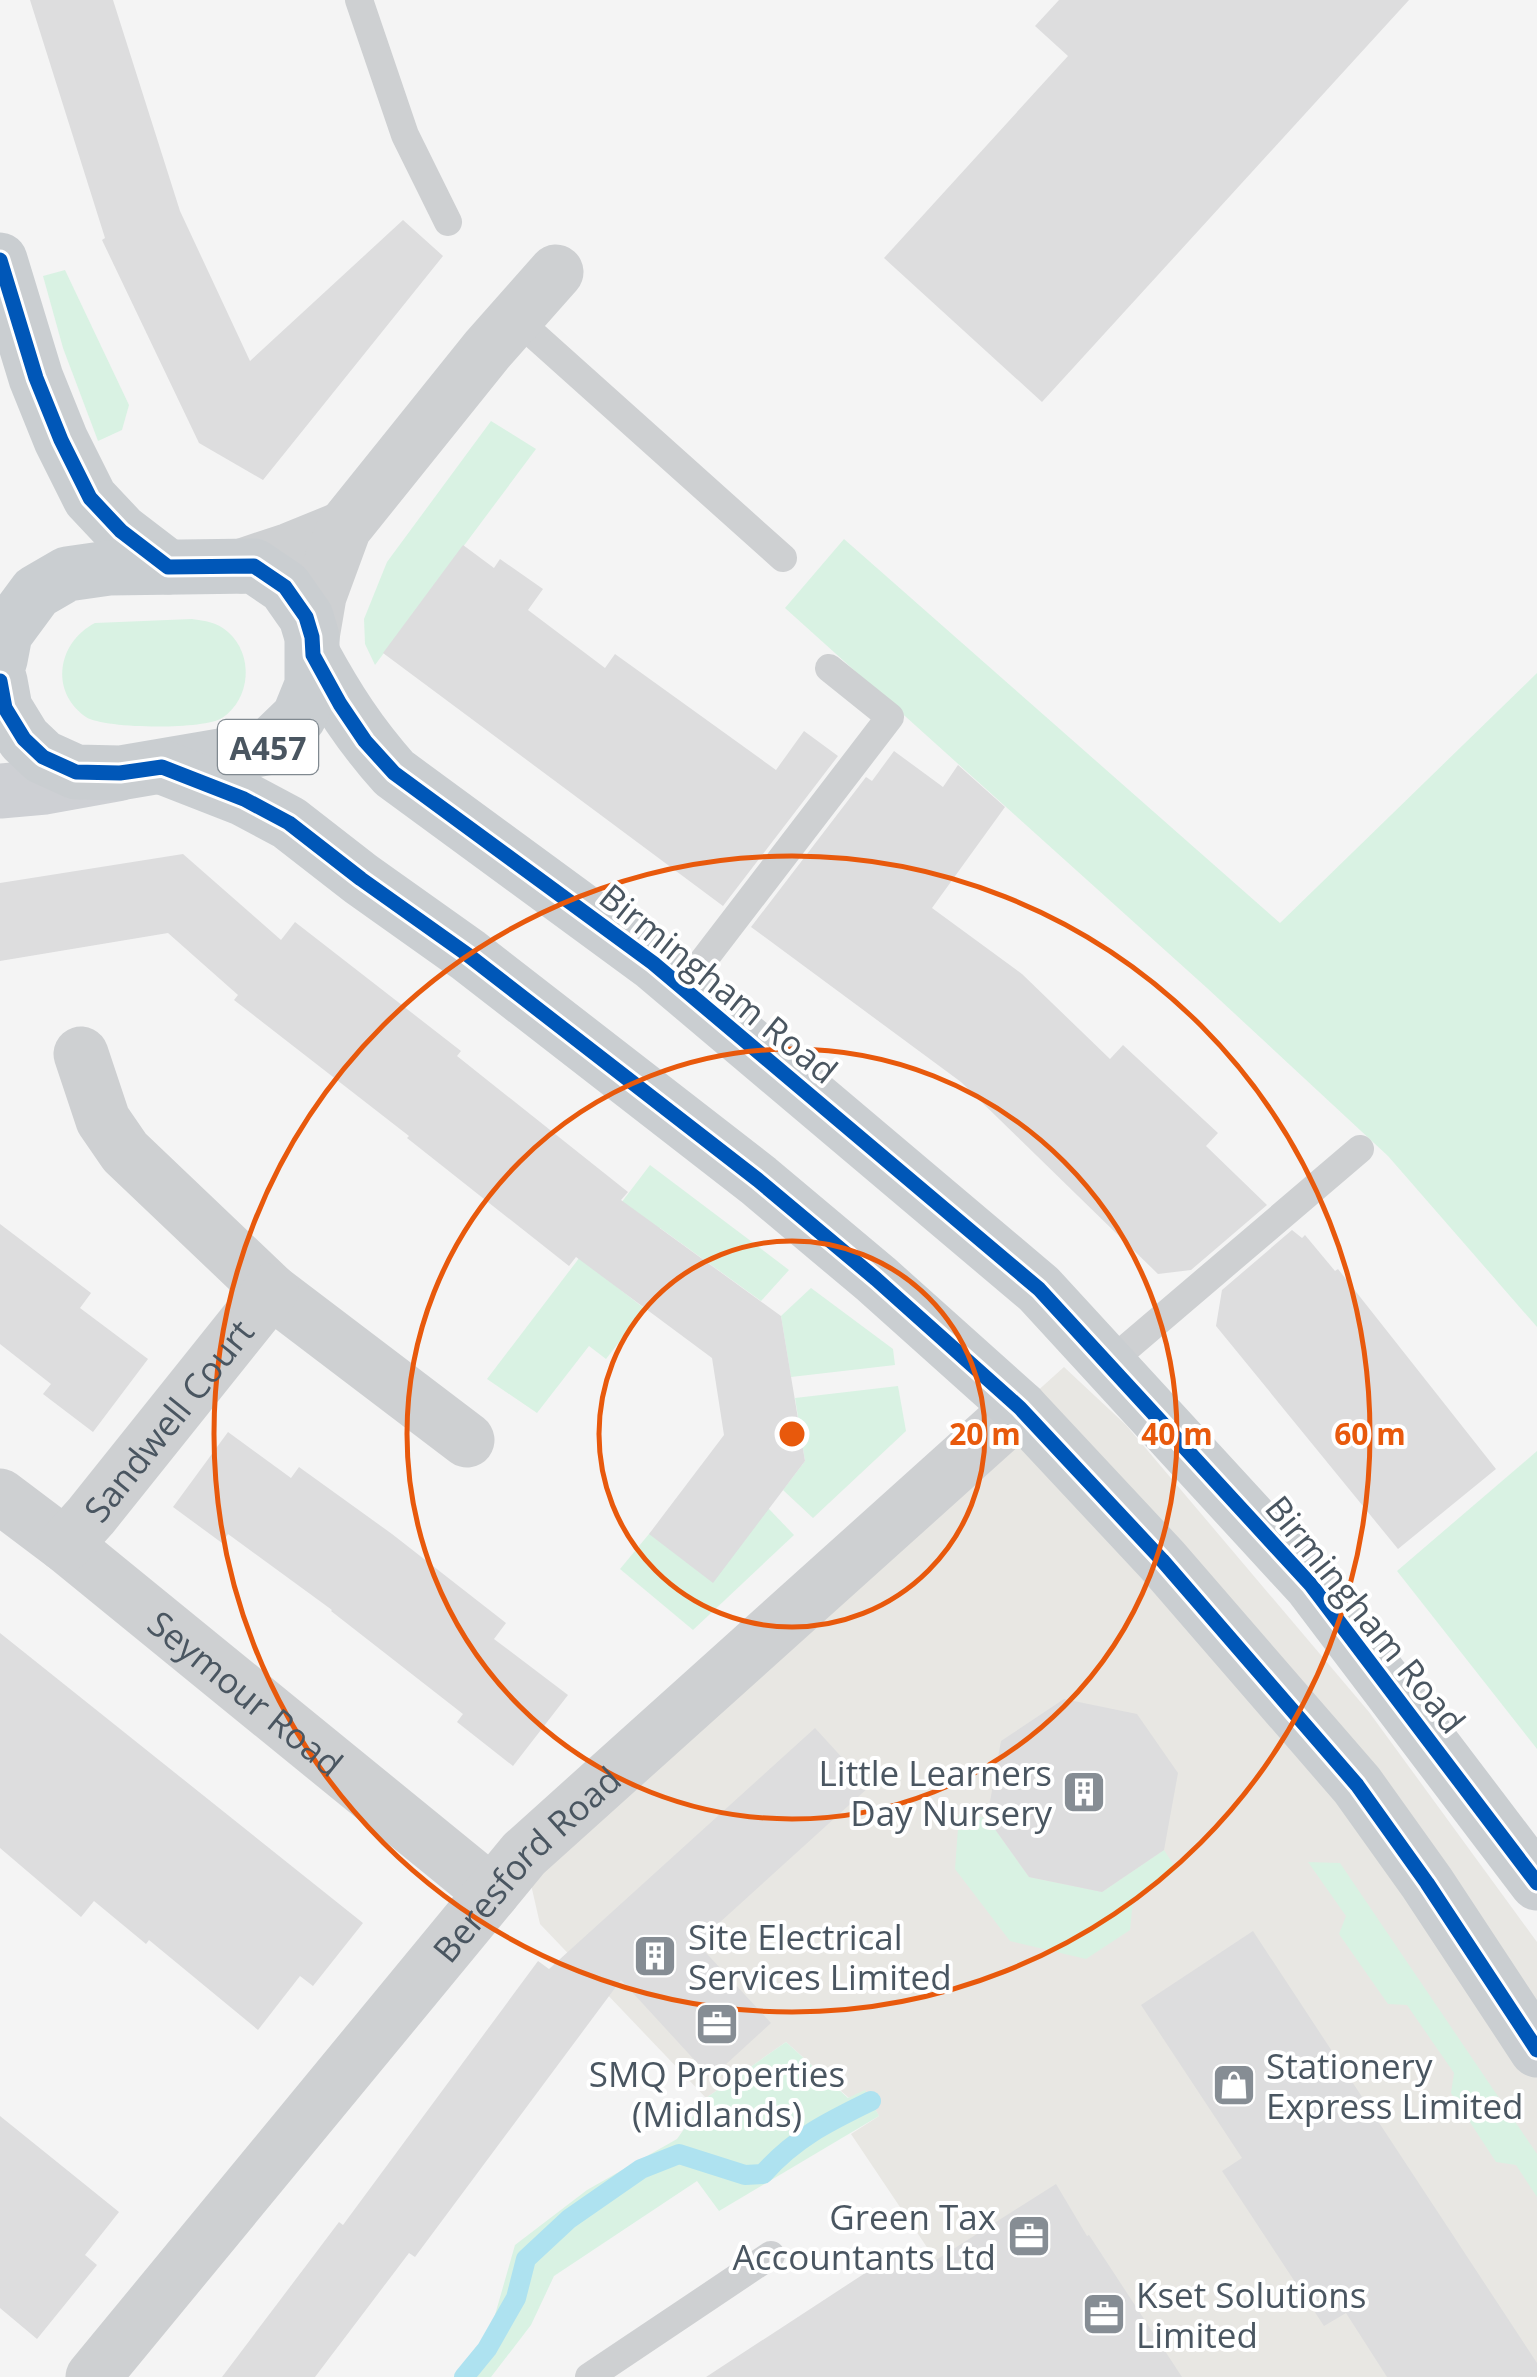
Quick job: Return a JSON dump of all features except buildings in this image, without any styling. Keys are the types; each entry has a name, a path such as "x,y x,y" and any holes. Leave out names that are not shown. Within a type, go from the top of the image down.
{"main road":[{"path":"0,260 36,378 90,498 121,531 168,567"},
{"name":"Birmingham Road","path":"313,646 312,685 299,718 267,748 141,770 76,772 43,756 24,739 5,708 1,646 36,592 66,574 109,568 254,566 286,587 306,617 313,646 348,716 394,773 654,963 1039,1288 1312,1585 1537,1882"},
{"name":"Birmingham Road","path":"141,770 244,800 290,823 468,955 758,1180 1020,1408 1162,1560 1356,1785 1537,2050"}],"street":[{"path":"313,646 319,596 344,528 556,272"},
{"path":"242,566 344,528"},
{"path":"0,791 45,788 141,770"},
{"name":"Sandwell Court","path":"81,1054 103,1120 124,1152 270,1291 467,1440"},
{"name":"Sandwell Court","path":"65,1546 270,1291"},
{"name":"Beresford Road","path":"93,2377 524,1854 1020,1408"},
{"name":"Seymour Road","path":"0,1496 492,1893"}],"lane":[{"path":"359,0 404,135 448,222"},
{"path":"515,318 783,558"},
{"path":"683,987 890,717 829,668"},
{"path":"1108,1363 1360,1149"},
{"path":"589,2377 771,2254"}],"shaded area":[{"path":"1064,1367 1126,1425 1369,1712 1537,1942 1537,2377 1014,2377 851,2134 879,2116 864,2091 849,2098 786,2042 706,2098 540,1924 524,1854"}],"green space":[{"path":"65,270 129,405 122,430 98,441 63,348 43,276"},
{"path":"491,421 536,449 375,665 365,644 364,619 387,562"},
{"path":"844,539 1280,923 1537,673 1537,1327 1388,1156 785,608"},
{"path":"192,619 224,629 242,652 246,676 243,689 232,710 222,718 196,725 132,726 96,721 74,706 63,681 63,667 66,654 82,631 95,623"},
{"path":"650,1165 789,1270 761,1301 660,1228 617,1287 645,1309 606,1359 589,1346 537,1413 487,1379"},
{"path":"811,1288 893,1349 895,1365 791,1377 781,1316"},
{"path":"898,1386 906,1431 813,1518 783,1490 805,1461 795,1398"},
{"path":"1537,1451 1537,1749 1397,1571"},
{"path":"769,1509 794,1535 693,1630 620,1569 649,1534"},
{"path":"959,1815 987,1818 1029,1877 1102,1892 1164,1850 1177,1870 1133,1900 1130,1930 1086,1959 1010,1941 955,1869"},
{"path":"1308,1862 1340,1863 1537,2154 1537,2197 1516,2165 1496,2162 1451,2093 1454,2073 1407,2005 1388,2004 1339,1934 1346,1916"},
{"path":"786,2042 848,2098 865,2090 879,2116 719,2211 697,2181 554,2276 531,2325 491,2377 454,2377 491,2329 515,2245 587,2190 677,2139 706,2098"}],"waterway":[{"path":"464,2377 487,2349 516,2298 526,2259 569,2219 641,2169 679,2154 745,2175 763,2174 800,2141 871,2101"}],"cycle path":[{"path":"0,260 36,378 61,440 90,498 121,531 168,567 254,566 285,587 306,617 313,655 340,704 365,741 394,773 653,963 1039,1289 1311,1585 1537,1883"},
{"path":"0,681 5,708 24,739 43,757 76,772 120,773 162,767 244,799 289,823 468,955 758,1180 876,1279 1020,1408 1162,1560 1357,1785 1537,2050"}],"place":[{"name":"Little Learners Day Nursery","path":"1084,1792"},
{"name":"Site Electrical Services Limited","path":"655,1956"},
{"name":"SMQ Properties (Midlands)","path":"717,2024"},
{"name":"Stationery Express Limited","path":"1234,2085"},
{"name":"Green Tax Accountants Ltd","path":"1029,2236"},
{"name":"Kset Solutions Limited","path":"1104,2314"}]}
